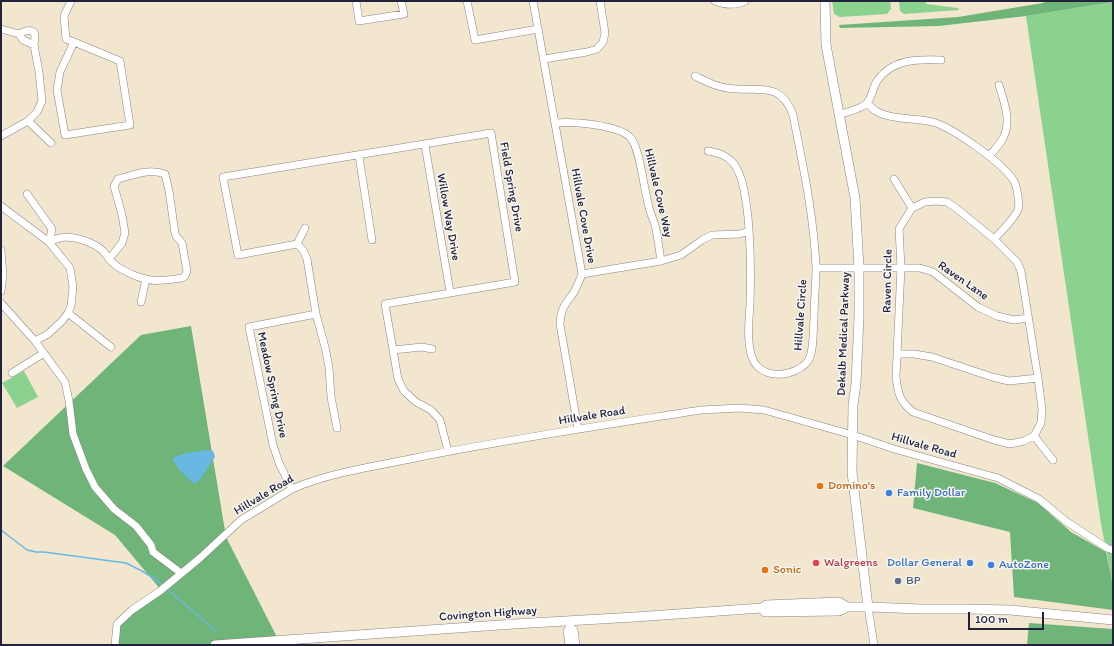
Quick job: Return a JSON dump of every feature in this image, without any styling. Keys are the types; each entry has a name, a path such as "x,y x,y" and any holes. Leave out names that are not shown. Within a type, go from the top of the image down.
{"main road":[{"name":"Dekalb Medical Parkway","path":"825,1 826,45 855,198 859,268 859,316 856,384 853,405 852,472 868,607"},
{"name":"Covington Highway","path":"215,645 506,624 570,624 762,608 765,612 839,611 847,608 868,607 1010,610 1113,620"}],"street":[{"path":"71,1 64,16 66,39 74,42 120,61 130,125 65,135 57,90 60,72 74,42"},
{"path":"356,1 359,21 404,14 401,1"},
{"path":"467,1 475,40 538,29"},
{"name":"Hillvale Cove Drive","path":"533,1 556,122 582,274 560,315 560,324 578,429"},
{"path":"544,59 597,49 603,42 605,33 600,1"},
{"path":"715,1 735,4 745,1"},
{"path":"1,29 19,34 23,40 34,45"},
{"path":"1,136 28,121 37,112 42,101 34,45 34,32 27,30 19,34"},
{"path":"839,114 853,111 866,104 877,81 888,68 905,61 921,59 941,60"},
{"name":"Hillvale Circle","path":"695,76 729,89 764,89 774,92 784,97 790,105 811,212 816,268 811,352 809,360 798,370 782,375 771,374 757,366 753,359 749,349 751,272 749,232 745,200 739,174 735,165 729,158 722,154 708,151"},
{"path":"989,156 1003,138 1008,124 1000,85"},
{"path":"866,104 877,112 888,116 935,123 950,129 989,156 1008,172 1015,182 1018,195 1018,209 1007,225 994,239"},
{"path":"28,121 50,143"},
{"name":"Hillvale Cove Way","path":"556,122 606,127 620,131 630,137 636,146 649,208 655,225 661,261"},
{"name":"Field Spring Drive","path":"297,244 238,255 223,177 359,156 491,133 516,282 385,304 398,379 404,391 416,402 431,410 440,420 448,451"},
{"name":"Willow Way Drive","path":"425,145 450,292"},
{"path":"359,156 372,240"},
{"path":"49,242 62,237 80,239 95,245 104,252 109,259 119,268 131,274 156,281 182,278 185,276 187,271 182,243 175,233 166,174 158,171 148,171 118,179 114,186 125,233 122,243 109,259"},
{"path":"894,179 912,208 926,202 947,202 994,239 1017,262 1021,271 1042,409 1041,423 1034,436 1053,460"},
{"path":"27,194 52,229 49,242"},
{"path":"1,206 49,242 70,268 73,287 71,306 68,313 48,334 35,341"},
{"name":"Raven Circle","path":"912,208 899,229 901,268 896,377 898,394 905,406 913,412 994,440 1010,444 1024,442 1034,436"},
{"path":"304,228 297,244 303,250 307,260 316,314 325,347 331,397 337,428"},
{"path":"582,274 661,261 681,255 702,240 712,235 740,234 749,232"},
{"path":"1,250 3,275 1,291"},
{"name":"Raven Lane","path":"816,268 920,268 933,272 978,307 997,316 1014,320 1028,318"},
{"path":"141,302 146,279"},
{"path":"1,303 35,341 65,382 73,434 86,469 95,487 114,508 136,526 151,545 153,552 181,573"},
{"path":"68,313 111,347"},
{"name":"Meadow Spring Drive","path":"292,488 279,463 273,445 249,327 316,314"},
{"path":"393,350 422,347 432,349"},
{"path":"12,373 44,353"},
{"path":"898,354 914,354 932,357 992,377 1009,381 1038,378"},
{"name":"Hillvale Road","path":"115,645 117,624 132,610 160,591 200,558 241,520 292,488 348,472 448,451 701,410 740,408 764,410 998,478 1039,499 1067,522 1107,548 1113,550"},
{"name":"Dekalb Medical Parkway","path":"868,607 874,645"},
{"path":"569,645 568,631 570,624"},
{"path":"570,624 574,630 576,645"}],"green space":[{"path":"832,1 890,1 891,9 887,14 840,17 834,14"},
{"path":"899,1 926,1 926,4 958,8 959,10 904,14 900,11"},
{"path":"1046,1 1113,2 1026,16 939,26 840,28 839,25 958,17 1043,3"},
{"path":"1113,2 1113,585 1101,524 1026,16"},
{"path":"191,326 226,537 281,645 115,645 117,624 161,590 115,535 3,466 141,335"},
{"path":"24,371 38,397 17,408 2,383"},
{"path":"917,463 995,483 1038,503 1071,532 1106,552 1113,585 1113,610 1014,597 1010,532 913,508"},
{"path":"1029,623 1113,629 1113,645 1027,645"}],"water":[{"path":"206,450 213,451 215,457 199,481 193,483 179,469 173,460 174,457"}],"waterway":[{"path":"1,530 27,550 126,563 142,571 163,586"},
{"path":"166,588 216,631"}],"place":[{"name":"Domino's","path":"820,486"},
{"name":"Family Dollar","path":"889,493"},
{"name":"Walgreens","path":"816,563"},
{"name":"Dollar General","path":"970,563"},
{"name":"AutoZone","path":"991,565"},
{"name":"Sonic","path":"765,570"},
{"name":"BP","path":"898,581"}]}
